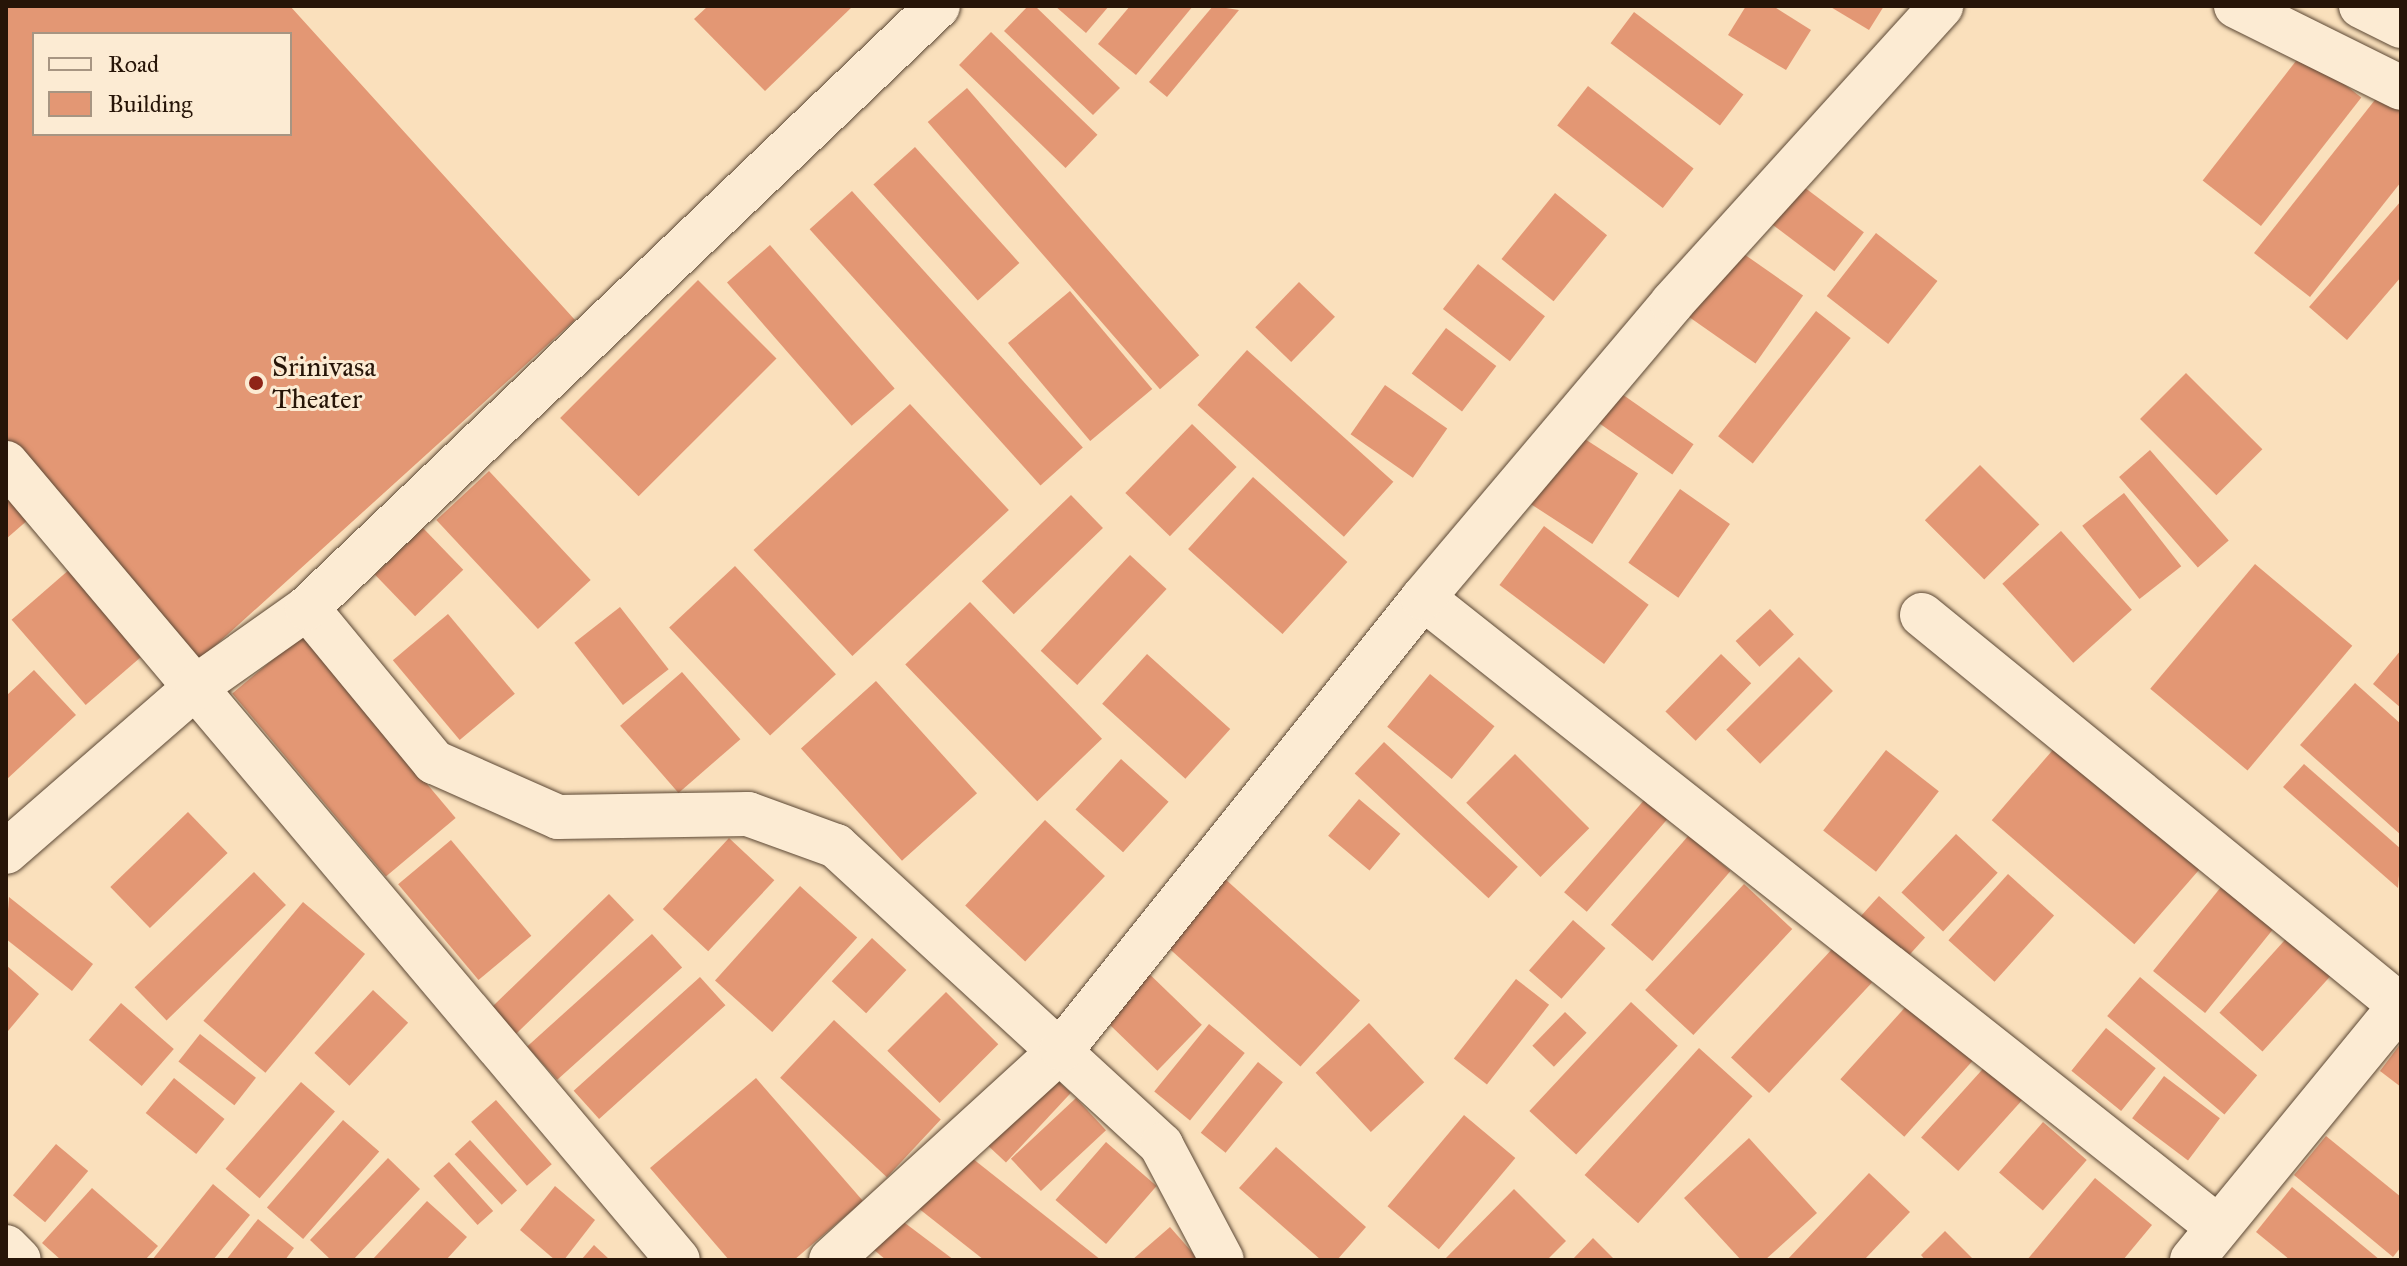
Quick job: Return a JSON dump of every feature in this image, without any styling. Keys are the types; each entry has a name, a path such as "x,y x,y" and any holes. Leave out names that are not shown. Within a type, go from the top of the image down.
{"street":[{"path":"6,852 197,686 307,608 938,6"},
{"path":"831,1260 1062,1049 1423,598 1672,303 1941,6"},
{"path":"2236,6 2401,88"},
{"path":"2361,6 2401,26"},
{"path":"6,463 678,1260"},
{"path":"1423,598 2205,1244 2401,1005 1922,615"},
{"path":"307,608 434,762 558,817 748,814 836,846 1062,1049 1161,1145 1222,1260"},
{"path":"6,1247 19,1260"}],"building":[{"name":"Srinivasa Theater","path":"6,6 290,6 575,320 194,665 6,445"},
{"path":"708,6 853,6 765,91 694,19"},
{"path":"1028,6 1035,6 1120,88 1093,115 1004,31"},
{"path":"1055,6 1109,6 1086,33"},
{"path":"1130,6 1193,6 1136,75 1098,44"},
{"path":"1213,6 1239,10 1167,97 1149,82"},
{"path":"1746,6 1773,6 1811,30 1786,70 1728,35"},
{"path":"1829,6 1884,6 1869,30"},
{"path":"1634,12 1743,94 1720,126 1611,43"},
{"path":"991,32 1097,135 1066,168 959,65"},
{"path":"2303,52 2361,98 2261,226 2203,180"},
{"path":"1588,86 1694,168 1663,208 1557,125"},
{"path":"967,88 1199,355 1160,389 928,122"},
{"path":"2382,91 2401,107 2401,182 2310,297 2254,253"},
{"path":"915,147 1019,263 978,300 873,184"},
{"path":"1792,178 1864,232 1834,271 1763,217"},
{"path":"852,191 1083,447 1040,486 810,229"},
{"path":"1555,193 1607,235 1554,301 1502,259"},
{"path":"2401,201 2401,277 2347,340 2309,307"},
{"path":"1876,233 1937,281 1888,344 1827,296"},
{"path":"770,245 895,388 852,426 727,282"},
{"path":"1731,245 1803,295 1755,363 1683,313"},
{"path":"1478,264 1545,316 1510,361 1443,309"},
{"path":"698,280 776,358 639,496 560,418"},
{"path":"1299,282 1335,317 1291,362 1255,327"},
{"path":"1070,291 1152,389 1090,441 1008,343"},
{"path":"1816,311 1851,338 1753,463 1718,436"},
{"path":"1446,328 1496,366 1462,411 1412,374"},
{"path":"1247,350 1393,482 1344,537 1197,405"},
{"path":"2186,373 2262,449 2216,495 2140,419"},
{"path":"1385,385 1447,429 1413,478 1351,434"},
{"path":"1619,392 1694,444 1672,475 1598,422"},
{"path":"910,404 1009,510 852,656 753,550"},
{"path":"1192,424 1237,467 1170,536 1125,493"},
{"path":"1571,430 1638,474 1592,544 1525,500"},
{"path":"2150,450 2229,541 2198,567 2119,477"},
{"path":"1980,465 2039,524 1984,580 1925,520"},
{"path":"489,471 591,580 538,629 436,520"},
{"path":"6,476 37,512 6,539"},
{"path":"1253,477 1347,562 1282,634 1188,549"},
{"path":"1680,489 1730,524 1678,598 1628,563"},
{"path":"2124,493 2181,566 2139,599 2082,526"},
{"path":"1071,495 1103,528 1014,614 982,581"},
{"path":"1544,526 1649,605 1604,664 1499,585"},
{"path":"423,528 463,570 415,616 375,575"},
{"path":"2061,531 2132,610 2073,663 2002,584"},
{"path":"1130,555 1167,589 1077,685 1041,651"},
{"path":"78,562 152,647 86,705 12,620"},
{"path":"2255,564 2352,646 2248,770 2150,689"},
{"path":"735,566 836,674 770,736 669,627"},
{"path":"970,602 1102,739 1037,801 905,665"},
{"path":"620,607 669,669 623,705 574,643"},
{"path":"1770,609 1794,635 1759,667 1736,641"},
{"path":"448,614 515,694 460,740 393,660"},
{"path":"302,635 456,818 386,877 232,693"},
{"path":"2401,650 2401,708 2373,684"},
{"path":"1147,654 1230,729 1185,779 1102,704"},
{"path":"1721,654 1751,683 1696,741 1665,712"},
{"path":"1799,657 1833,691 1760,764 1726,730"},
{"path":"34,670 76,715 6,780 6,696"},
{"path":"682,672 740,739 679,793 620,726"},
{"path":"1430,674 1495,726 1452,779 1387,727"},
{"path":"876,681 977,793 902,861 801,749"},
{"path":"2355,683 2401,724 2401,835 2300,745"},
{"path":"1384,742 1518,867 1489,898 1355,773"},
{"path":"2058,744 2201,868 2134,944 1992,820"},
{"path":"1886,750 1939,791 1876,872 1823,830"},
{"path":"1515,754 1589,828 1540,877 1466,803"},
{"path":"1121,759 1169,802 1123,852 1075,810"},
{"path":"2304,764 2401,849 2398,888 2283,787"},
{"path":"1652,791 1675,811 1587,912 1564,892"},
{"path":"1359,799 1400,834 1370,870 1328,836"},
{"path":"188,812 228,853 150,928 110,887"},
{"path":"1045,820 1105,876 1025,961 965,906"},
{"path":"1956,834 1998,873 1943,931 1901,893"},
{"path":"1689,835 1731,871 1652,961 1611,925"},
{"path":"729,838 774,880 708,951 663,909"},
{"path":"451,840 531,936 478,980 398,884"},
{"path":"254,872 286,905 167,1020 135,987"},
{"path":"2008,874 2054,915 1995,982 1948,940"},
{"path":"1224,878 1360,1000 1300,1067 1164,944"},
{"path":"1744,884 1792,929 1693,1035 1645,990"},
{"path":"800,886 857,938 772,1032 715,980"},
{"path":"2221,887 2273,929 2205,1013 2153,971"},
{"path":"609,894 634,920 514,1036 489,1010"},
{"path":"1879,896 1925,937 1903,962 1857,921"},
{"path":"9,897 93,964 72,991 6,939"},
{"path":"303,902 365,954 265,1073 203,1021"},
{"path":"1573,920 1605,948 1561,999 1529,971"},
{"path":"2293,931 2336,970 2262,1052 2219,1013"},
{"path":"652,934 682,967 557,1080 527,1046"},
{"path":"872,938 906,970 866,1013 832,981"},
{"path":"1834,947 1872,982 1769,1093 1731,1057"},
{"path":"6,965 39,994 8,1031 6,1029"},
{"path":"1140,965 1202,1025 1157,1071 1096,1011"},
{"path":"700,977 725,1005 599,1119 574,1091"},
{"path":"2140,977 2257,1075 2224,1114 2107,1016"},
{"path":"1516,979 1549,1005 1487,1084 1454,1059"},
{"path":"373,990 408,1023 349,1086 314,1053"},
{"path":"946,992 998,1044 940,1103 887,1051"},
{"path":"1918,993 1982,1051 1904,1137 1840,1079"},
{"path":"1631,1002 1678,1046 1576,1155 1529,1111"},
{"path":"121,1003 174,1049 142,1086 89,1040"},
{"path":"1565,1012 1587,1033 1554,1067 1532,1046"},
{"path":"834,1020 941,1120 887,1177 780,1078"},
{"path":"1369,1023 1424,1082 1371,1132 1316,1073"},
{"path":"1209,1024 1245,1053 1190,1121 1154,1092"},
{"path":"2106,1028 2156,1068 2121,1111 2071,1071"},
{"path":"200,1034 256,1078 234,1105 178,1062"},
{"path":"2401,1043 2401,1087 2380,1071"},
{"path":"1699,1048 1753,1096 1638,1223 1585,1175"},
{"path":"1990,1061 2027,1094 1958,1171 1921,1138"},
{"path":"1258,1062 1283,1082 1226,1153 1201,1133"},
{"path":"1043,1067 1071,1093 1006,1162 978,1136"},
{"path":"2164,1076 2220,1118 2188,1160 2132,1118"},
{"path":"174,1078 225,1119 196,1154 146,1113"},
{"path":"756,1078 863,1201 794,1260 729,1260 650,1168"},
{"path":"301,1082 335,1112 260,1198 226,1169"},
{"path":"1076,1098 1106,1130 1041,1191 1011,1159"},
{"path":"496,1100 552,1164 527,1186 471,1122"},
{"path":"1464,1115 1515,1158 1439,1249 1388,1206"},
{"path":"343,1120 379,1151 303,1239 267,1208"},
{"path":"2043,1122 2087,1160 2043,1211 1999,1173"},
{"path":"2326,1136 2401,1197 2401,1247 2393,1257 2294,1175"},
{"path":"1749,1138 1817,1213 1765,1260 1741,1260 1684,1198"},
{"path":"470,1140 517,1190 502,1205 455,1154"},
{"path":"1106,1142 1157,1186 1106,1244 1055,1200"},
{"path":"56,1144 88,1171 45,1222 13,1195"},
{"path":"958,1147 1101,1260 984,1260 913,1204"},
{"path":"1276,1147 1366,1227 1337,1260 1321,1260 1239,1188"},
{"path":"388,1158 420,1189 353,1260 331,1260 310,1240"},
{"path":"449,1162 493,1211 478,1225 433,1176"},
{"path":"1869,1173 1910,1212 1864,1260 1787,1260"},
{"path":"2095,1178 2152,1225 2123,1260 2027,1260"},
{"path":"213,1184 250,1215 213,1260 152,1260"},
{"path":"555,1186 595,1220 564,1260 555,1260 520,1230"},
{"path":"2292,1187 2380,1260 2290,1260 2256,1232"},
{"path":"92,1188 158,1246 145,1260 61,1260 42,1243"},
{"path":"1514,1189 1566,1241 1547,1260 1444,1260"},
{"path":"427,1201 467,1237 446,1260 372,1260"},
{"path":"897,1217 954,1260 886,1260 873,1249"},
{"path":"258,1219 294,1248 285,1260 226,1260"},
{"path":"1170,1227 1199,1260 1132,1260"},
{"path":"1945,1231 1974,1260 1925,1260 1921,1255"},
{"path":"1593,1238 1615,1260 1572,1260"},
{"path":"594,1245 610,1260 581,1260"}],"place":[{"name":"Srinivasa Theater","path":"256,383"}]}
